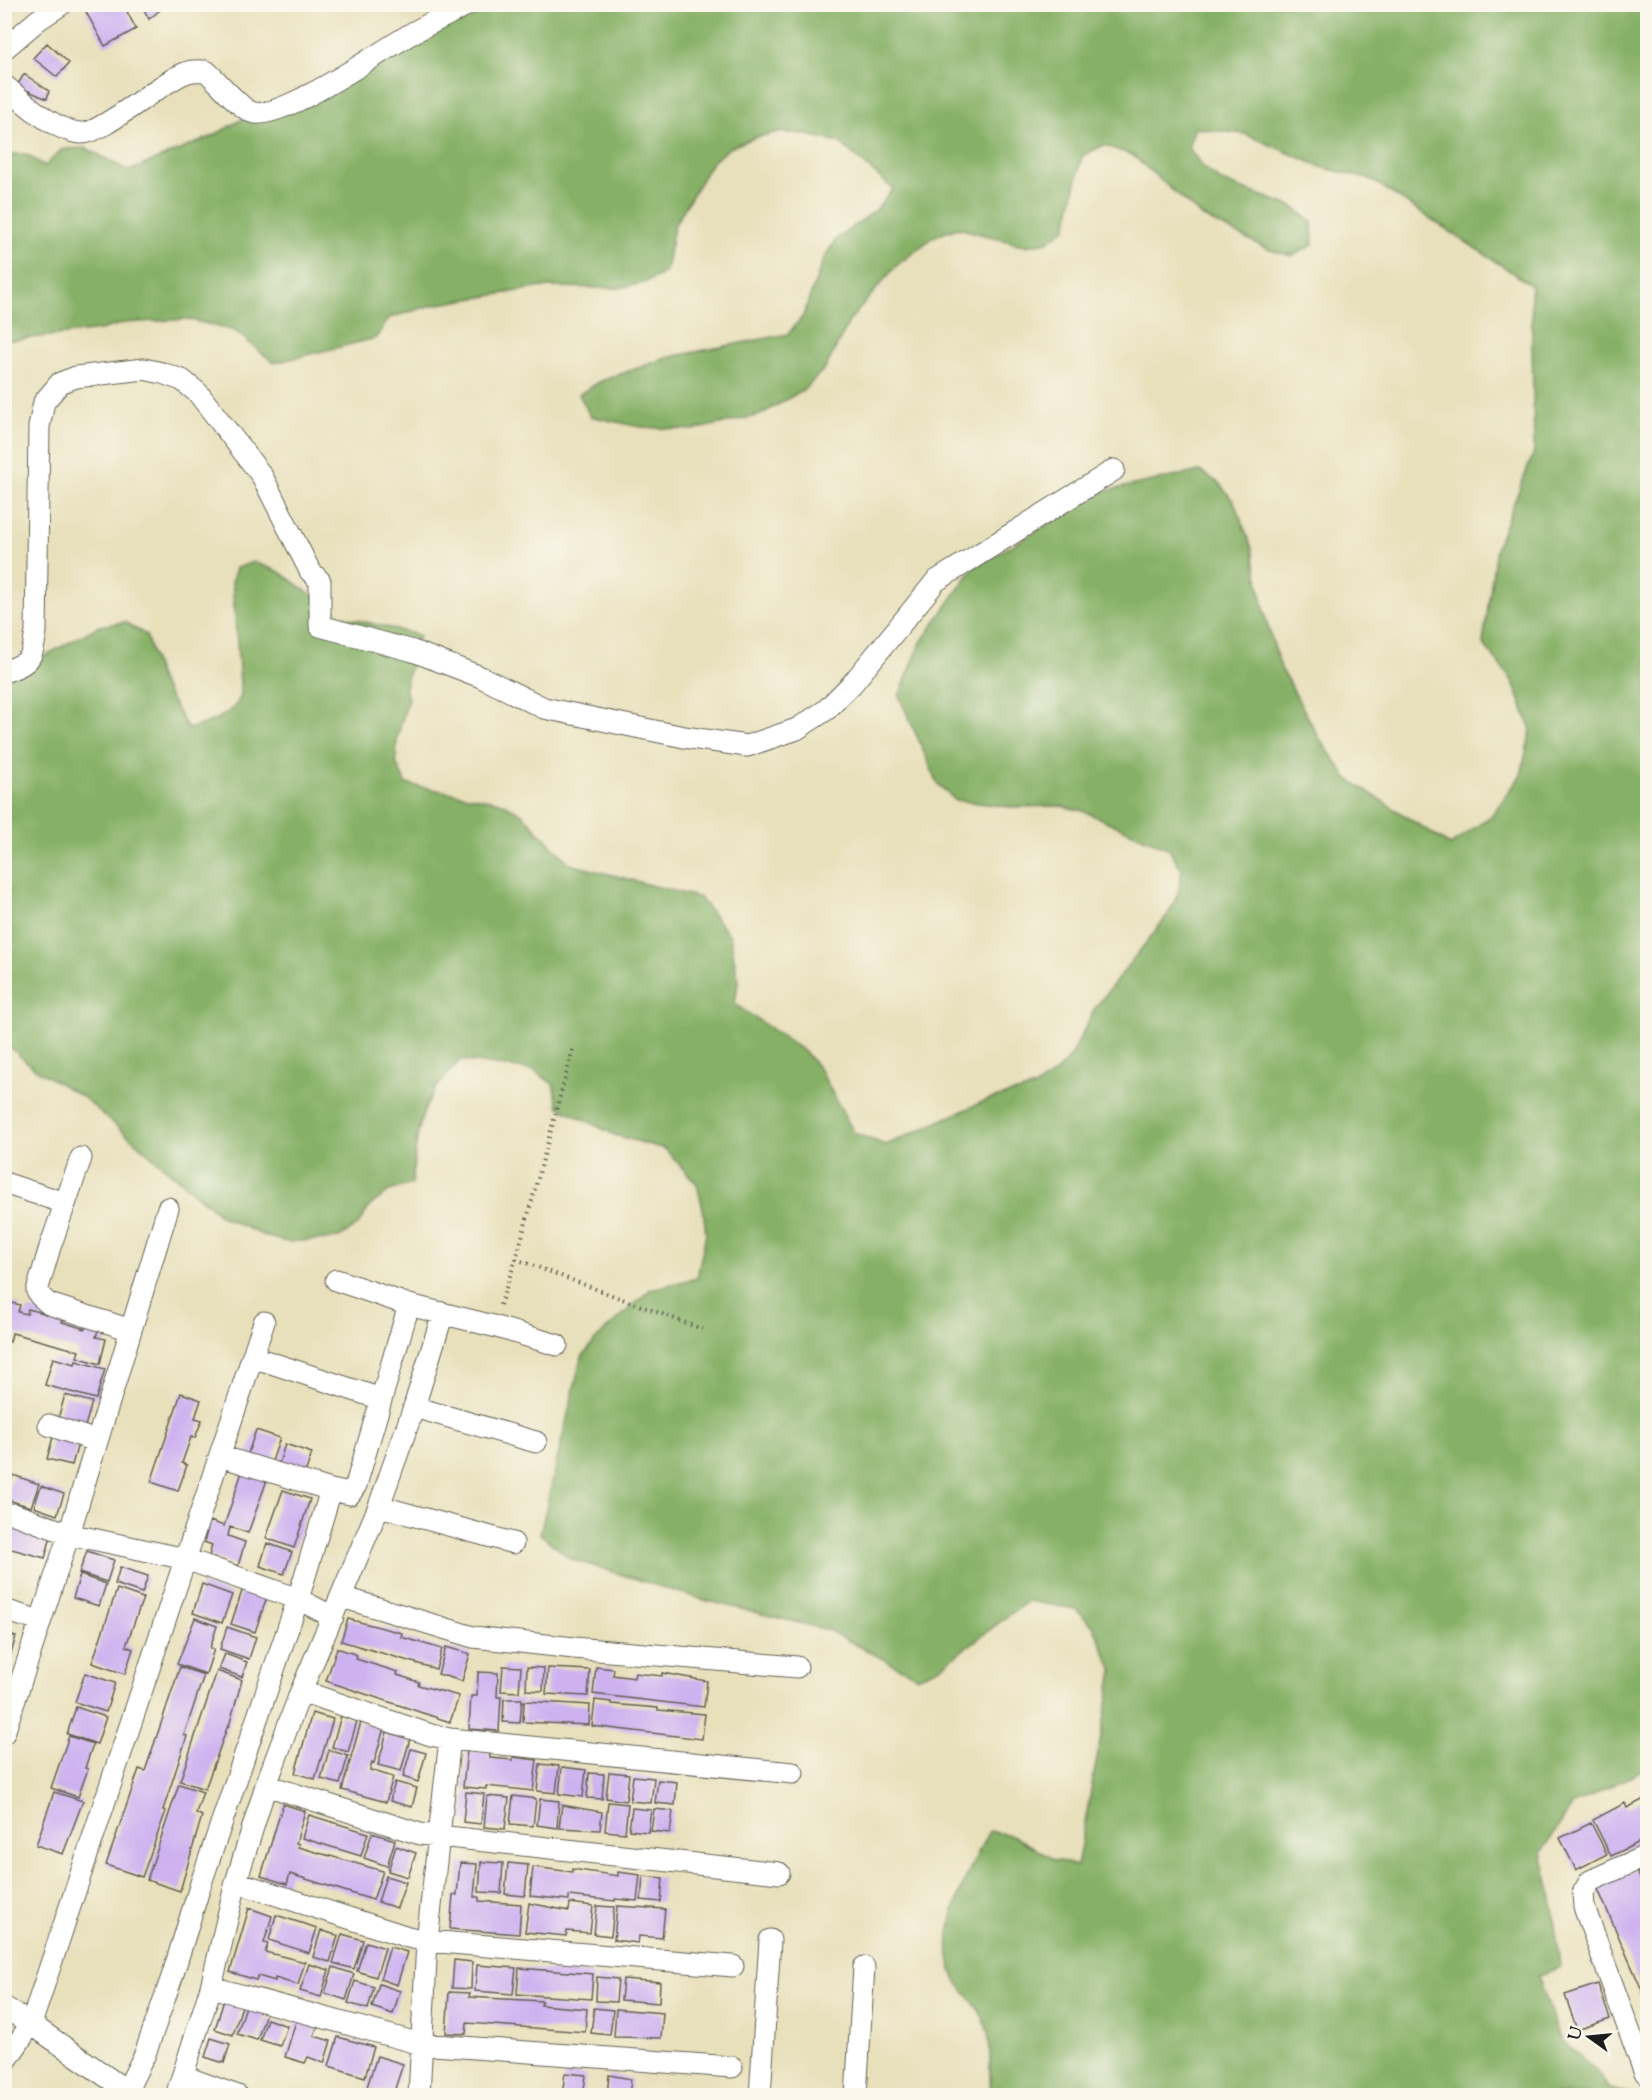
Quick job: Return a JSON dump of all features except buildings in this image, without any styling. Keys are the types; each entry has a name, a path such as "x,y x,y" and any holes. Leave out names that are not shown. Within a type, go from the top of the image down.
{"street":[{"path":"4,50 38,20 62,4"},
{"path":"4,85 59,127 84,134 103,126 157,88 189,71 206,71 242,107 251,112 266,113 301,100 415,32 469,4"},
{"path":"4,672 25,664 33,651 35,641 39,427 44,402 60,383 76,377 144,369 182,380 198,393 262,476 310,571 320,581 320,626 413,651 481,677 544,708 684,737 747,746 797,729 826,710 852,684 936,581 1114,470"},
{"path":"81,1158 38,1286 39,1296 49,1304 131,1330"},
{"path":"4,1183 65,1203"},
{"path":"4,1733 69,1534 168,1208"},
{"path":"336,1280 409,1305 557,1345"},
{"path":"220,1456 331,1490 347,1494 353,1492 409,1305"},
{"path":"237,2096 179,2086 211,1988 236,1882 266,1785 301,1691 379,1506 414,1407 443,1313"},
{"path":"4,2064 31,2024 264,1322"},
{"path":"253,1357 381,1399"},
{"path":"414,1407 536,1442"},
{"path":"49,1425 96,1441"},
{"path":"4,2007 125,2093 145,2054 172,1977 201,1883 298,1599 331,1490"},
{"path":"379,1506 513,1543"},
{"path":"14,1514 69,1534 186,1558 298,1599 333,1617"},
{"path":"342,1597 473,1637 797,1667"},
{"path":"4,1610 40,1621"},
{"path":"301,1691 431,1735 450,1739 793,1773"},
{"path":"419,2096 427,1941 437,1837 450,1739"},
{"path":"266,1785 420,1834 437,1837 779,1873"},
{"path":"1647,1855 1590,1881 1583,1893 1584,1907 1647,2075"},
{"path":"236,1882 427,1941 733,1966"},
{"path":"760,2096 770,1940"},
{"path":"856,2096 864,1967"},
{"path":"211,1988 421,2044 732,2067"}],"path":[{"path":"493,1326 516,1259 573,1049"},
{"path":"516,1259 702,1329"}],"green space":[{"path":"495,5 1647,5 1647,1769 1573,1804 1542,1852 1552,1898 1560,1967 1538,1976 1560,2039 1595,2069 1610,2089 1639,2095 991,2095 990,2046 986,2027 974,2003 956,1980 950,1962 948,1943 956,1903 989,1831 1012,1835 1053,1859 1077,1866 1113,1671 1094,1627 1076,1609 1028,1601 939,1668 917,1677 828,1630 704,1600 571,1559 540,1534 581,1358 596,1339 651,1289 697,1278 706,1233 697,1184 665,1149 615,1135 559,1107 553,1084 533,1070 460,1060 427,1103 417,1137 412,1184 389,1191 370,1206 358,1225 339,1238 287,1242 264,1236 221,1216 83,1097 36,1070 5,1043 5,678 99,626 125,622 146,635 160,680 188,729 219,718 232,709 241,696 232,580 236,568 253,562 278,571 341,616 419,635 405,687 408,699 397,738 396,762 406,784 500,802 521,813 570,864 700,898 730,936 738,981 735,1004 805,1052 820,1070 854,1133 886,1145 987,1100 1035,1087 1055,1073 1071,1056 1095,1008 1167,916 1178,894 1182,870 1169,849 1083,811 1060,806 1011,807 955,800 938,784 899,696 921,642 973,568 1105,491 1200,471 1219,483 1234,502 1252,548 1266,620 1281,668 1320,739 1348,779 1450,845 1491,816 1521,775 1531,730 1513,682 1483,643 1496,548 1534,452 1531,285 1372,180 1321,167 1245,134 1195,128 1188,147 1202,166 1221,181 1293,207 1312,222 1313,245 1292,256 1270,250 1203,217 1132,155 1104,145 1082,156 1066,228 1047,242 1026,246 958,228 935,236 896,266 850,320 826,367 805,389 760,415 693,430 640,427 590,416 579,394 601,381 669,357 788,334 803,316 823,260 836,239 876,210 893,189 839,142 803,134 779,132 731,147 712,162 674,226 666,272 644,283 618,288 543,287 433,305 389,318 376,338 274,363 235,331 188,319 124,323 100,330 5,341 4,154 26,154 45,166 62,149 86,148 129,171 213,136 258,110 425,29"}]}
